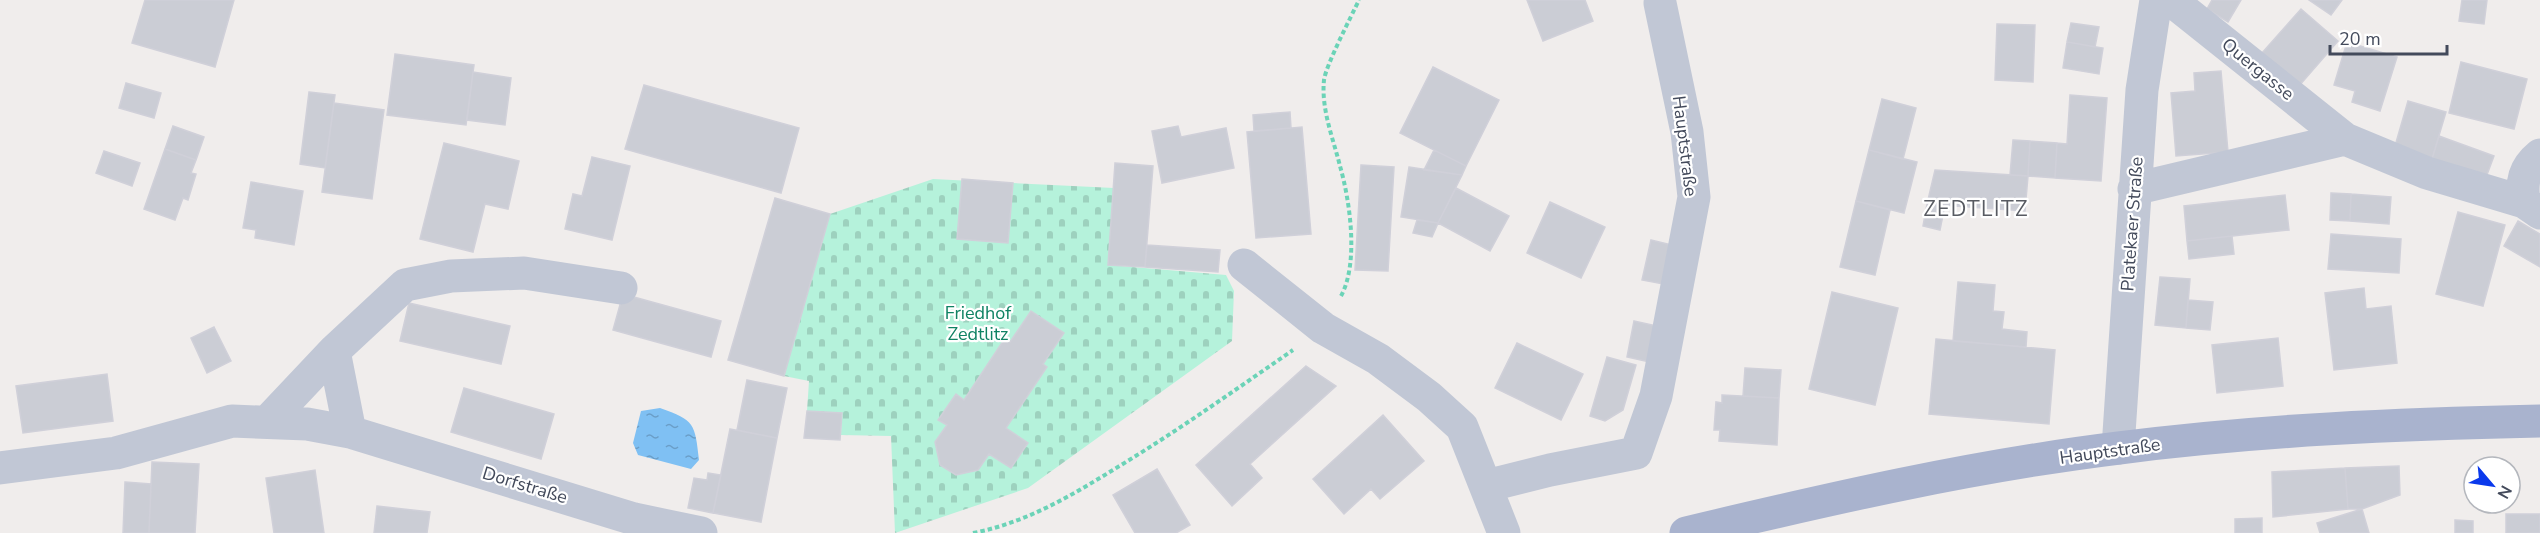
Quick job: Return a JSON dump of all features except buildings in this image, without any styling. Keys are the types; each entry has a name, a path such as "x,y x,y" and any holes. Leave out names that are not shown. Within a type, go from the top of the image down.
{"main road":[{"name":"Hauptstraße","path":"1686,533 1945,475 2118,448 2258,433 2369,426 2540,421"}],"street":[{"name":"Platekaer Straße","path":"2118,448 2142,90 2156,0"},
{"name":"Quergasse","path":"2170,0 2345,140 2427,173 2532,207"},
{"name":"Hauptstraße","path":"1486,486 1550,470 1636,453 1656,396 1694,197 1687,132 1660,3"},
{"path":"2134,189 2345,140"},
{"path":"2532,207 2522,188 2525,171 2540,155"},
{"path":"1244,265 1323,328 1378,359 1429,397 1462,427 1504,533"},
{"path":"267,422 334,351 405,285 451,276 524,273 621,288"},
{"path":"334,351 350,432"},
{"name":"Dorfstraße","path":"0,468 116,453 232,421 307,424 350,432 634,519 701,533"}],"path":[{"path":"973,533 1031,516 1078,491 1188,423 1323,328 1345,289 1352,249 1341,169 1325,110 1324,78 1359,0"}],"green space":[{"name":"Friedhof Zedtlitz","path":"933,179 1114,188 1109,265 1226,275 1234,291 1232,341 1028,488 895,533 891,436 841,435 842,413 807,411 809,381 784,376 830,214"}],"water":[{"path":"660,408 680,416 691,425 696,438 699,460 691,469 638,455 633,443 641,411"}],"district":[{"name":"ZEDTLITZ","path":"1976,209"}]}
